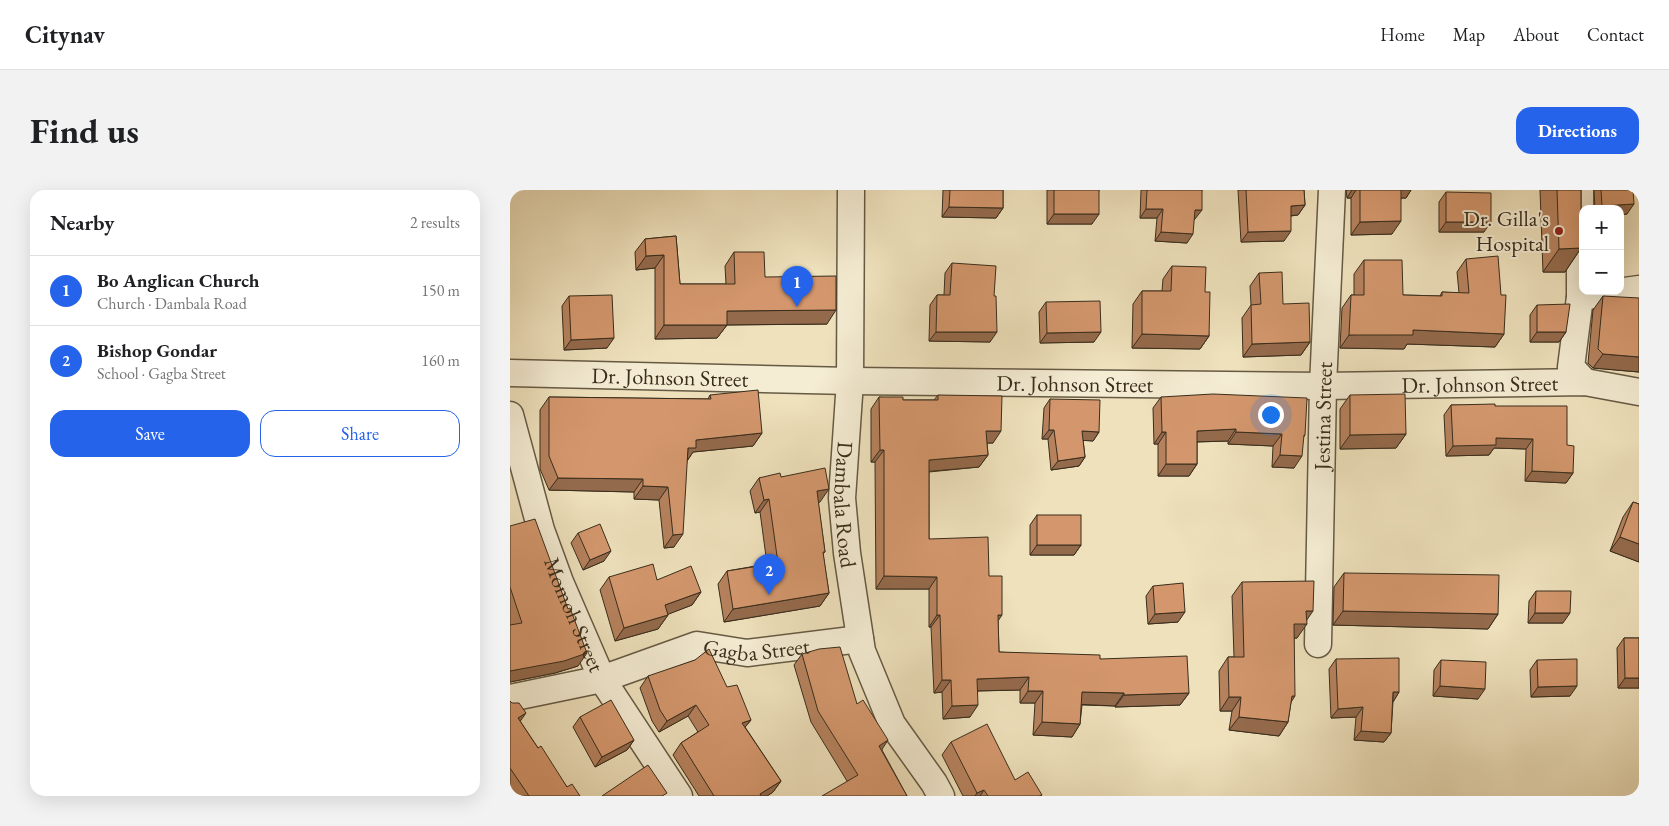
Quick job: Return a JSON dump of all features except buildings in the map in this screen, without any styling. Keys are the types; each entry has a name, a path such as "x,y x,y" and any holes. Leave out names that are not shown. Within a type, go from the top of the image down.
{"street":[{"name":"Dambala Road","path":"851,190 850,381 842,498 847,553 862,651 892,724 942,796"},
{"name":"Jestina Street","path":"1318,644 1323,386 1332,190"},
{"path":"1580,190 1580,297 1571,367 1585,382"},
{"path":"1580,297 1639,290"},
{"name":"Dr. Johnson Street","path":"510,373 850,381 1323,386 1585,382 1639,392"},
{"name":"Momoh Street","path":"510,415 541,530 560,582 602,679 679,796"},
{"name":"Gagba Street","path":"510,698 602,679 697,645 747,653 860,638"}],"place":[{"name":"Dr. Gilla's Hospital","path":"1559,231"},
{"name":"Bo Anglican Church","path":"797,307"},
{"name":"Bishop Gondar","path":"769,595"}]}
